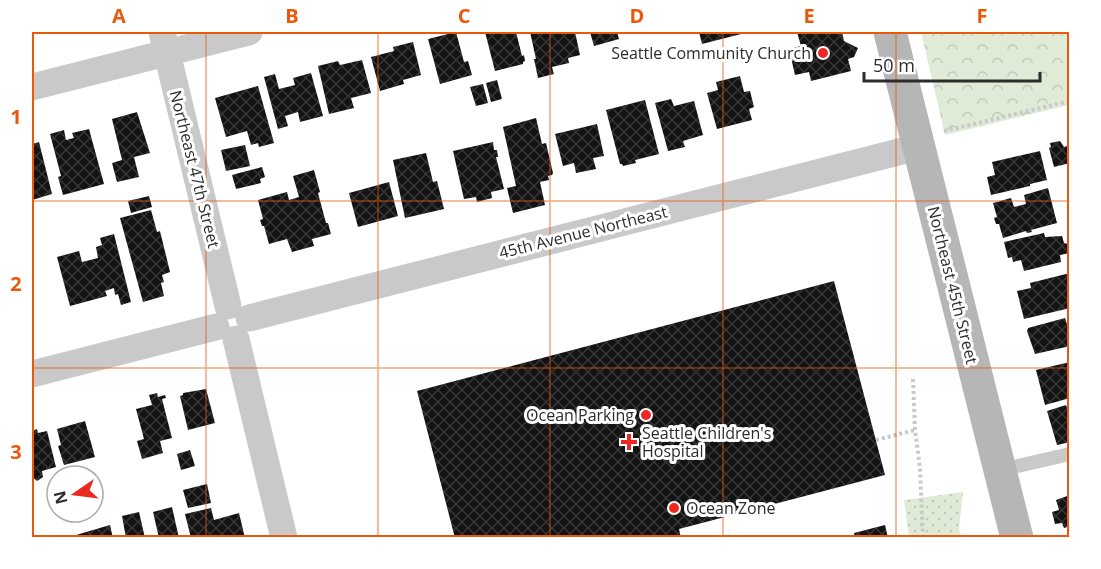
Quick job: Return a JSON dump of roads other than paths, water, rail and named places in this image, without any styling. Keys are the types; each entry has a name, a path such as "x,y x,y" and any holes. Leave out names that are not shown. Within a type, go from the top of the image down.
{"street":[{"path":"32,87 164,42 249,32"},
{"name":"Northeast 45th Street","path":"890,32 931,139 1000,470 1017,537"},
{"name":"Northeast 47th Street","path":"164,42 284,537"},
{"name":"45th Avenue Northeast","path":"32,374 931,139"}],"lane":[{"path":"1000,470 1070,454"}],"place":[{"name":"Seattle Community Church","path":"823,53"},
{"name":"Ocean Parking","path":"646,415"},
{"name":"Seattle Children's Hospital","path":"629,442"},
{"name":"Ocean Zone","path":"674,508"}]}
